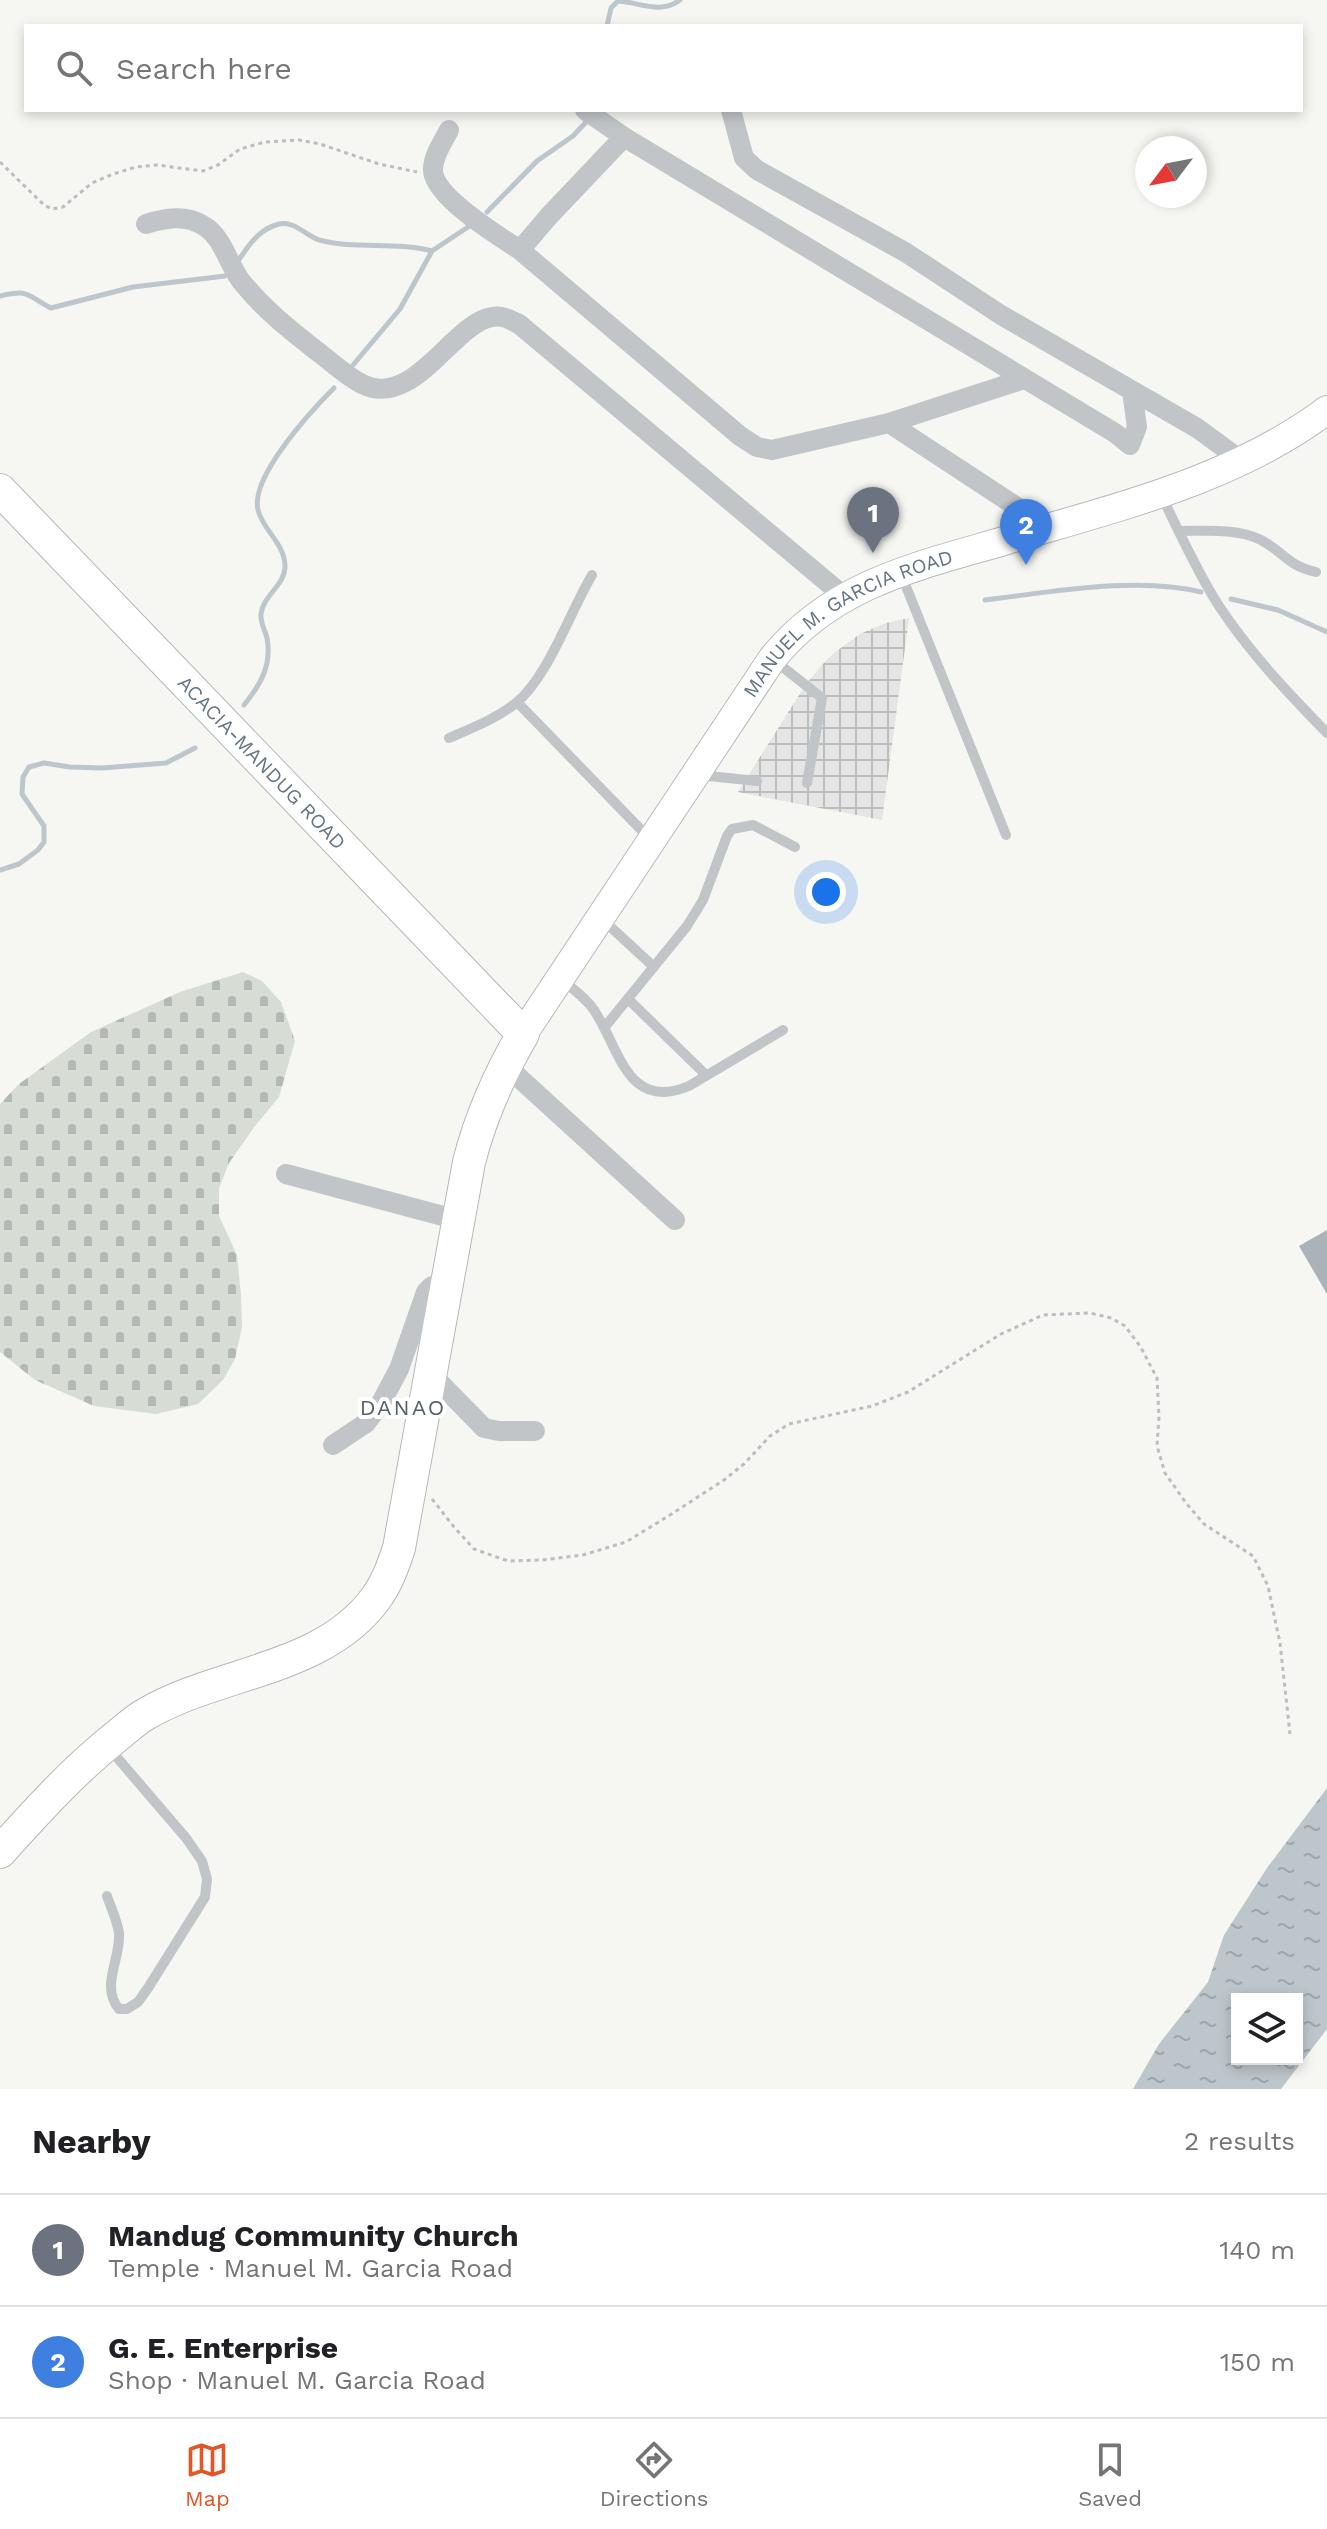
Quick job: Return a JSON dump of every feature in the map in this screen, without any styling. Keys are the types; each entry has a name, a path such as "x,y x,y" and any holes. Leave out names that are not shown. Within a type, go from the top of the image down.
{"main road":[{"name":"MANUEL M. GARCIA ROAD","path":"523,1034 772,659 806,623 845,597 900,572 1049,528 1226,470 1327,410"},
{"name":"ACACIA-MANDUG ROAD","path":"0,490 523,1034"},
{"path":"0,1852 62,1786 143,1715 178,1697 308,1652 332,1639 376,1599 389,1577 399,1548 445,1286 479,1122 523,1034"}],"street":[{"path":"588,112 624,137 1115,433 1130,445 1137,427 1132,391"},
{"path":"732,112 744,158 757,170 905,252 1001,315 1197,428 1242,461"},
{"path":"449,130 433,163 433,174 446,194 520,250 740,436 757,447 772,450 791,447 889,423 1024,379"},
{"path":"520,250 624,137"},
{"path":"146,224 163,218 181,218 201,223 213,231 239,278 257,301 343,371 363,384 381,390 402,385 481,321 500,316 519,324 845,597"},
{"path":"889,423 1049,528"},
{"path":"505,1065 675,1220"},
{"path":"286,1174 458,1220"},
{"path":"333,1445 366,1423 374,1413 399,1369 426,1292 432,1286 445,1286"},
{"path":"429,1378 439,1382 484,1428 535,1431"}],"lane":[{"path":"1160,493 1218,605 1278,683 1327,733"},
{"path":"1179,531 1218,531 1261,540 1293,565 1316,572"},
{"path":"900,572 1006,835"},
{"path":"449,738 492,719 531,689 543,672 575,603 592,575"},
{"path":"772,659 822,698 807,783"},
{"path":"517,702 652,842"},
{"path":"696,775 757,781"},
{"path":"604,1028 687,926 703,900 732,829 753,825 795,847"},
{"path":"601,918 654,967"},
{"path":"560,979 585,999 630,1075 644,1088 656,1093 673,1092 783,1030"},
{"path":"628,999 706,1075"},
{"path":"106,1745 186,1838 202,1861 207,1879 205,1897 138,2002 127,2009 119,2009 113,2002 111,1992 119,1934 107,1896"}],"path":[{"path":"0,162 52,209 63,207 92,183 113,174 157,165 203,171 218,165 240,149 265,142 299,140 320,144 394,168 433,174"},
{"path":"414,1468 436,1504 474,1549 508,1561 583,1555 626,1542 684,1506 724,1480 770,1436 789,1424 872,1406 908,1392 1001,1334 1043,1315 1090,1313 1111,1318 1125,1326 1157,1378 1157,1446 1165,1473 1204,1524 1253,1556 1268,1586 1280,1643 1290,1734"}],"shaded area":[{"path":"909,618 882,820 738,792 806,684 821,666 860,634"}],"green space":[{"path":"243,972 262,981 281,1002 295,1041 279,1097 229,1163 219,1188 219,1216 237,1255 241,1295 242,1327 235,1359 223,1380 198,1404 156,1414 94,1406 35,1380 0,1352 0,1104 19,1084 91,1032 180,992"}],"water":[{"path":"1327,1788 1327,2029 1303,2060 1303,1993 1231,1993 1231,2065 1299,2065 1281,2089 1133,2089 1159,2044 1208,1982 1224,1935 1267,1868"}],"building":[{"path":"1327,1230 1327,1294 1299,1246"}],"waterway":[{"path":"607,24 611,8 618,1 665,7 680,0"},
{"path":"487,212 537,161 573,136 588,120"},
{"path":"238,261 260,234 279,224 295,226 319,240 333,243 404,246 432,251"},
{"path":"353,365 400,309 432,251 471,225"},
{"path":"0,296 23,293 51,308 133,287 225,276"},
{"path":"244,705 260,682 266,666 268,648 261,614 282,578 285,565 281,550 258,510 258,496 263,480 284,445 334,388"},
{"path":"985,600 1122,585 1176,587 1201,592"},
{"path":"1231,599 1278,610 1327,632"},
{"path":"0,870 19,864 44,842 44,826 22,794 23,777 29,767 44,763 102,768 166,763 195,748"}],"place":[{"name":"Mandug Community Church","path":"873,553"},
{"name":"G. E. Enterprise","path":"1026,565"}],"district":[{"name":"DANAO","path":"403,1407"}]}
